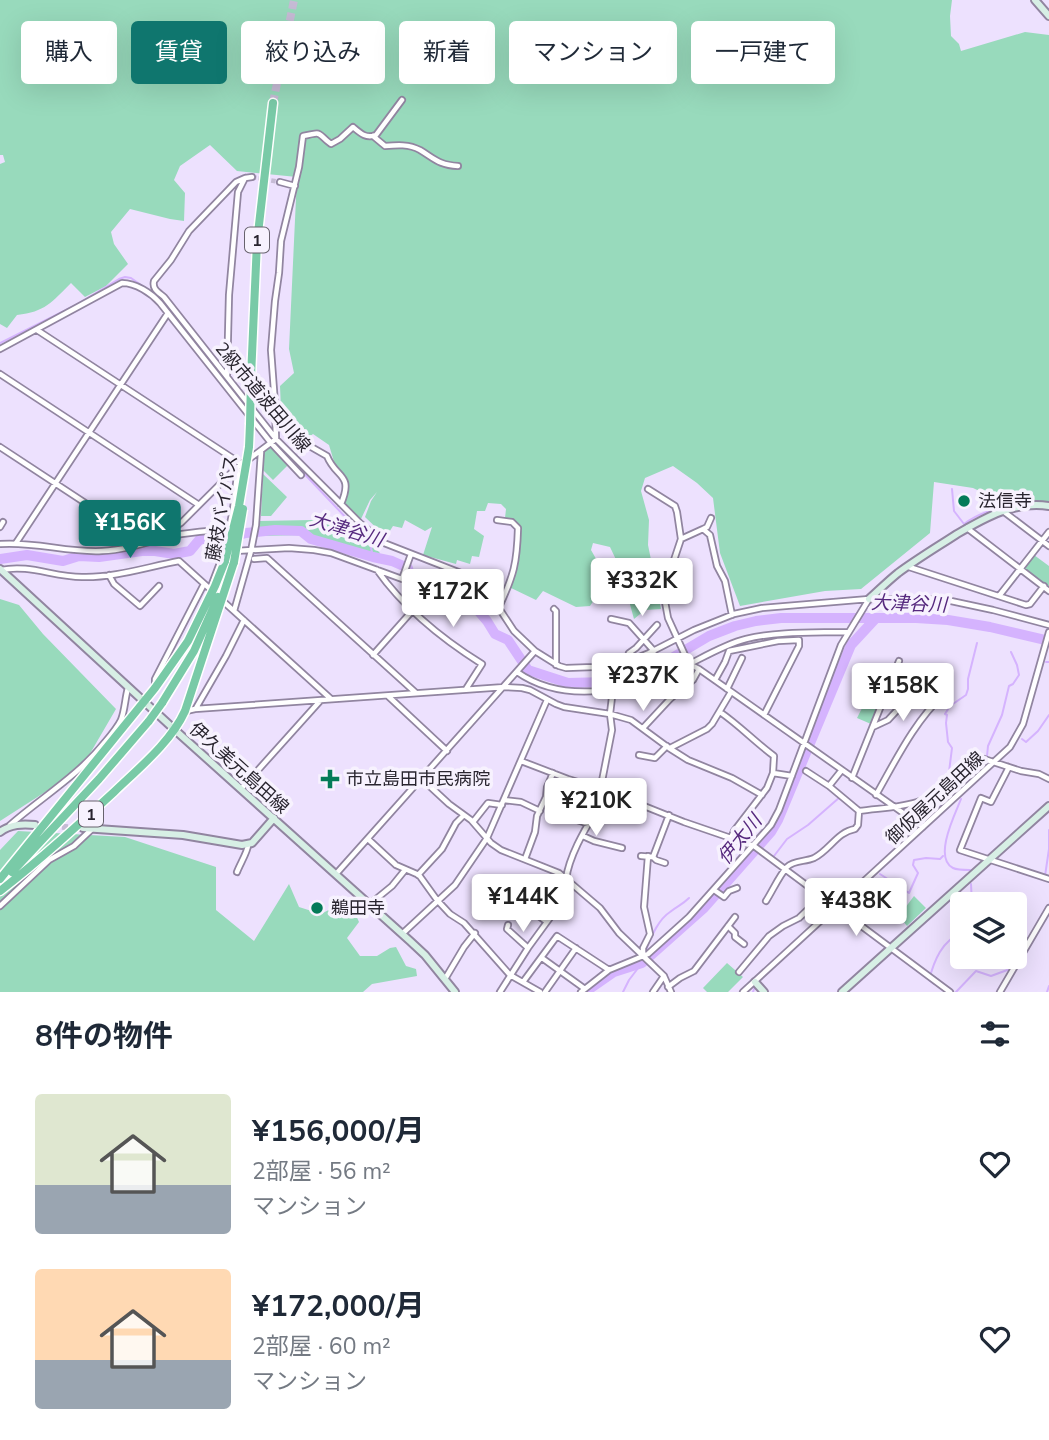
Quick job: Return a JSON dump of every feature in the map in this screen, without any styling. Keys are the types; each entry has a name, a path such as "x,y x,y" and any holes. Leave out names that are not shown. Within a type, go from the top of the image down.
{"highway":[{"name":"藤枝バイパス","path":"0,882 99,779 149,722 183,670 204,631 221,590 241,525 245,489 257,242 273,103"},
{"name":"1","path":"0,891 51,851 143,765 175,730 186,711 230,561 248,447"},
{"name":"1","path":"0,882 145,702 188,641 230,561"}],"street":[{"path":"1035,0 1049,16"},
{"path":"0,447 137,537 175,527 233,471 273,441 275,412 271,350 275,301 281,242 295,186 303,136 321,134 331,144 353,127 367,137 373,136 402,100"},
{"path":"373,136 385,146 405,146 420,150 444,165 458,166"},
{"path":"150,294 155,289 154,281 189,231 236,182 251,177"},
{"path":"227,377 229,295 238,192 244,178"},
{"path":"280,182 295,186"},
{"path":"0,349 122,283 133,284 156,298 301,475"},
{"name":"2級市道波田川線","path":"155,289 227,377 273,441 371,533 384,543 466,575 483,588 514,631 556,665"},
{"path":"16,543 168,313"},
{"path":"37,330 241,466"},
{"path":"0,374 199,505"},
{"path":"275,412 291,422 306,444 327,456 330,465 342,475 346,488 341,504"},
{"path":"234,611 256,525 261,451"},
{"path":"0,544 16,543 101,551 178,535 229,530 241,466"},
{"path":"648,489 675,506 677,512 681,539 674,560 660,580 668,618 689,664 923,827"},
{"path":"542,958 583,990 609,970 648,954 689,917 764,834 775,817 805,745 841,645 868,600 908,566 980,520 1002,510 1049,506"},
{"path":"1002,510 1049,547"},
{"path":"681,539 707,527 711,518"},
{"path":"497,520 512,522 518,528 517,560 511,582 499,607"},
{"path":"967,528 1049,591"},
{"path":"703,529 709,535 732,615"},
{"path":"999,596 1049,532"},
{"path":"0,569 26,568 84,577 109,575 178,561 210,589 223,555 240,550 314,550 402,579 411,554"},
{"path":"254,559 267,558 416,694"},
{"path":"908,566 1026,605 1030,604 1044,586"},
{"name":"伊久美元島田線","path":"0,569 370,904 425,956 455,992"},
{"path":"377,570 391,590 451,645 482,664 465,690"},
{"path":"109,575 114,584 140,606 159,586"},
{"path":"155,688 155,679 204,584"},
{"path":"554,609 556,665 566,668 613,665 654,651 694,630 732,615 762,608 868,600 927,599 951,601 1049,625"},
{"path":"225,603 331,700"},
{"path":"373,654 413,610"},
{"path":"611,619 629,623 654,651"},
{"path":"195,709 244,620"},
{"path":"628,653 657,625"},
{"path":"518,672 529,681 548,688 589,691 650,680 743,640 767,635 850,631"},
{"name":"御仮屋元島田線","path":"743,992 997,762 1010,747 1020,732 1049,632"},
{"path":"715,680 729,651 778,641 799,640 799,646 764,715"},
{"path":"337,874 536,651"},
{"path":"639,755 655,758 668,747 707,729 720,712 742,658"},
{"path":"852,778 899,661"},
{"path":"643,727 693,680 699,669"},
{"path":"0,832 71,777 96,753 121,720 128,687"},
{"path":"186,711 505,687 522,688 564,706 631,720 688,760 762,794"},
{"path":"872,728 888,720 901,706 922,693"},
{"path":"876,795 908,739 934,703 944,694"},
{"path":"388,696 447,751"},
{"path":"606,790 602,781 612,730 612,697"},
{"path":"402,934 455,885 487,838 547,700"},
{"path":"241,789 320,701"},
{"path":"720,712 774,756 773,773 767,788 734,831 732,838"},
{"path":"806,771 859,811 923,800 935,794 978,757 1049,779"},
{"path":"521,761 753,846 950,992"},
{"path":"1009,767 991,803 981,798 960,850 1049,878"},
{"path":"829,786 841,771"},
{"path":"525,859 553,773"},
{"path":"773,773 792,776"},
{"path":"422,779 473,822 501,850 559,873 600,908 619,933 664,976 670,989 680,978 694,971 735,917"},
{"path":"500,992 563,900 569,888 568,865 573,852 606,790"},
{"path":"473,822 488,803 520,802 540,811"},
{"path":"842,992 1049,806"},
{"path":"766,901 792,863 813,858 840,836 855,829 859,811"},
{"path":"418,875 442,849 456,823 464,815"},
{"path":"565,816 589,824"},
{"path":"642,955 649,934 644,907 650,857 669,816"},
{"path":"83,828 183,835 248,845 274,818"},
{"path":"9,826 35,825"},
{"path":"0,905 49,860 74,846 92,829"},
{"path":"583,836 622,848"},
{"path":"368,839 396,866 418,875 437,900 475,933 510,975 542,992 576,948"},
{"path":"237,872 248,845"},
{"path":"641,856 664,863"},
{"path":"370,904 392,886 405,870"},
{"path":"714,890 724,897 737,888"},
{"path":"739,971 769,936 799,918 822,897"},
{"path":"1000,992 1049,908"},
{"path":"529,909 547,922"},
{"path":"508,925 507,929 528,948"},
{"path":"728,926 744,944"},
{"path":"445,979 475,933"},
{"path":"523,982 556,936 609,970"},
{"path":"653,992 664,976"},
{"path":"755,982 764,992"}],"green space":[{"path":"0,0 952,0 951,36 959,44 961,51 1025,32 1049,35 1049,505 1008,496 990,496 973,488 934,482 930,533 861,589 825,591 740,606 720,553 713,498 673,466 645,478 641,491 649,520 648,545 661,609 645,610 634,619 620,568 610,547 593,543 591,550 603,571 600,591 590,606 576,607 543,591 536,600 509,587 520,527 505,518 506,509 501,504 488,503 485,511 477,511 474,529 484,536 479,557 472,556 470,564 457,560 456,564 423,555 432,527 425,531 405,520 402,528 393,526 386,537 365,517 377,492 370,500 361,519 342,504 347,482 335,465 329,445 313,434 306,439 296,422 281,409 280,386 294,373 289,349 297,177 237,171 210,145 180,166 174,180 185,193 184,221 130,209 111,232 114,244 128,264 106,286 85,297 71,283 41,309 17,315 7,328 0,324 0,164 5,162 3,155 0,155"},
{"path":"271,445 288,465 273,480 263,470 262,454"},
{"path":"263,474 287,497 271,516 261,516"},
{"path":"260,521 334,522 350,528 380,553 378,556 305,535 259,536"},
{"path":"1034,555 1049,566 1049,588 1024,568"},
{"path":"0,599 19,605 43,634 116,709 81,769 0,821"},
{"path":"864,704 877,708 871,724 857,718"},
{"path":"18,831 125,837 216,867 216,910 254,941 289,884 299,907 321,914 342,903 354,911 359,922 347,938 360,956 377,956 396,947 406,966 416,969 417,976 372,984 363,992 0,992 0,850"},
{"path":"914,896 926,908 907,926 899,916"},
{"path":"727,963 743,977 728,992 707,992 703,988"}],"waterway":[{"path":"0,343 76,305 119,279 131,278 161,299 247,409"},
{"path":"253,416 271,439"},
{"path":"275,443 370,543 373,557"},
{"path":"952,489 954,511 964,524 981,514 1012,505"},
{"name":"大津谷川","path":"0,559 27,555 63,561 79,556 99,557 142,551 174,554 190,551 200,539 221,540 246,533 275,530 301,531 311,539 392,561 408,568 409,573 453,590 475,607 495,634 508,640 528,670 568,683 607,682 632,676 655,668 709,636 735,626 781,618 948,620 1049,641"},
{"name":"伊太川","path":"585,992 614,972 642,963 649,957 704,908 771,832 851,645 876,618"},
{"path":"949,772 952,748 948,742 945,714 950,706 966,695 977,643"},
{"path":"987,756 1009,686 1019,675 1011,652"},
{"path":"1022,739 1026,742 1049,715"},
{"path":"774,856 787,839 840,797"},
{"path":"961,799 947,835 945,855 947,863 953,868 970,870"},
{"path":"1045,876 1049,830"},
{"path":"880,874 909,893 918,873 913,865 914,860 940,859 943,856"},
{"path":"971,884 971,892"},
{"path":"649,957 647,947 659,923 689,898"},
{"path":"934,984 929,980 933,966 950,940"},
{"path":"623,992 642,963"},
{"path":"956,992 976,971 991,976 1010,969"},
{"path":"1047,992 1049,986"}],"tunnel":[{"path":"273,103 294,0"},
{"path":"252,177 280,182"},
{"path":"53,826 77,828"}],"place":[{"name":"法信寺","path":"964,501"},
{"name":"市立島田市民病院","path":"330,779"},
{"name":"鵜田寺","path":"317,908"}]}
